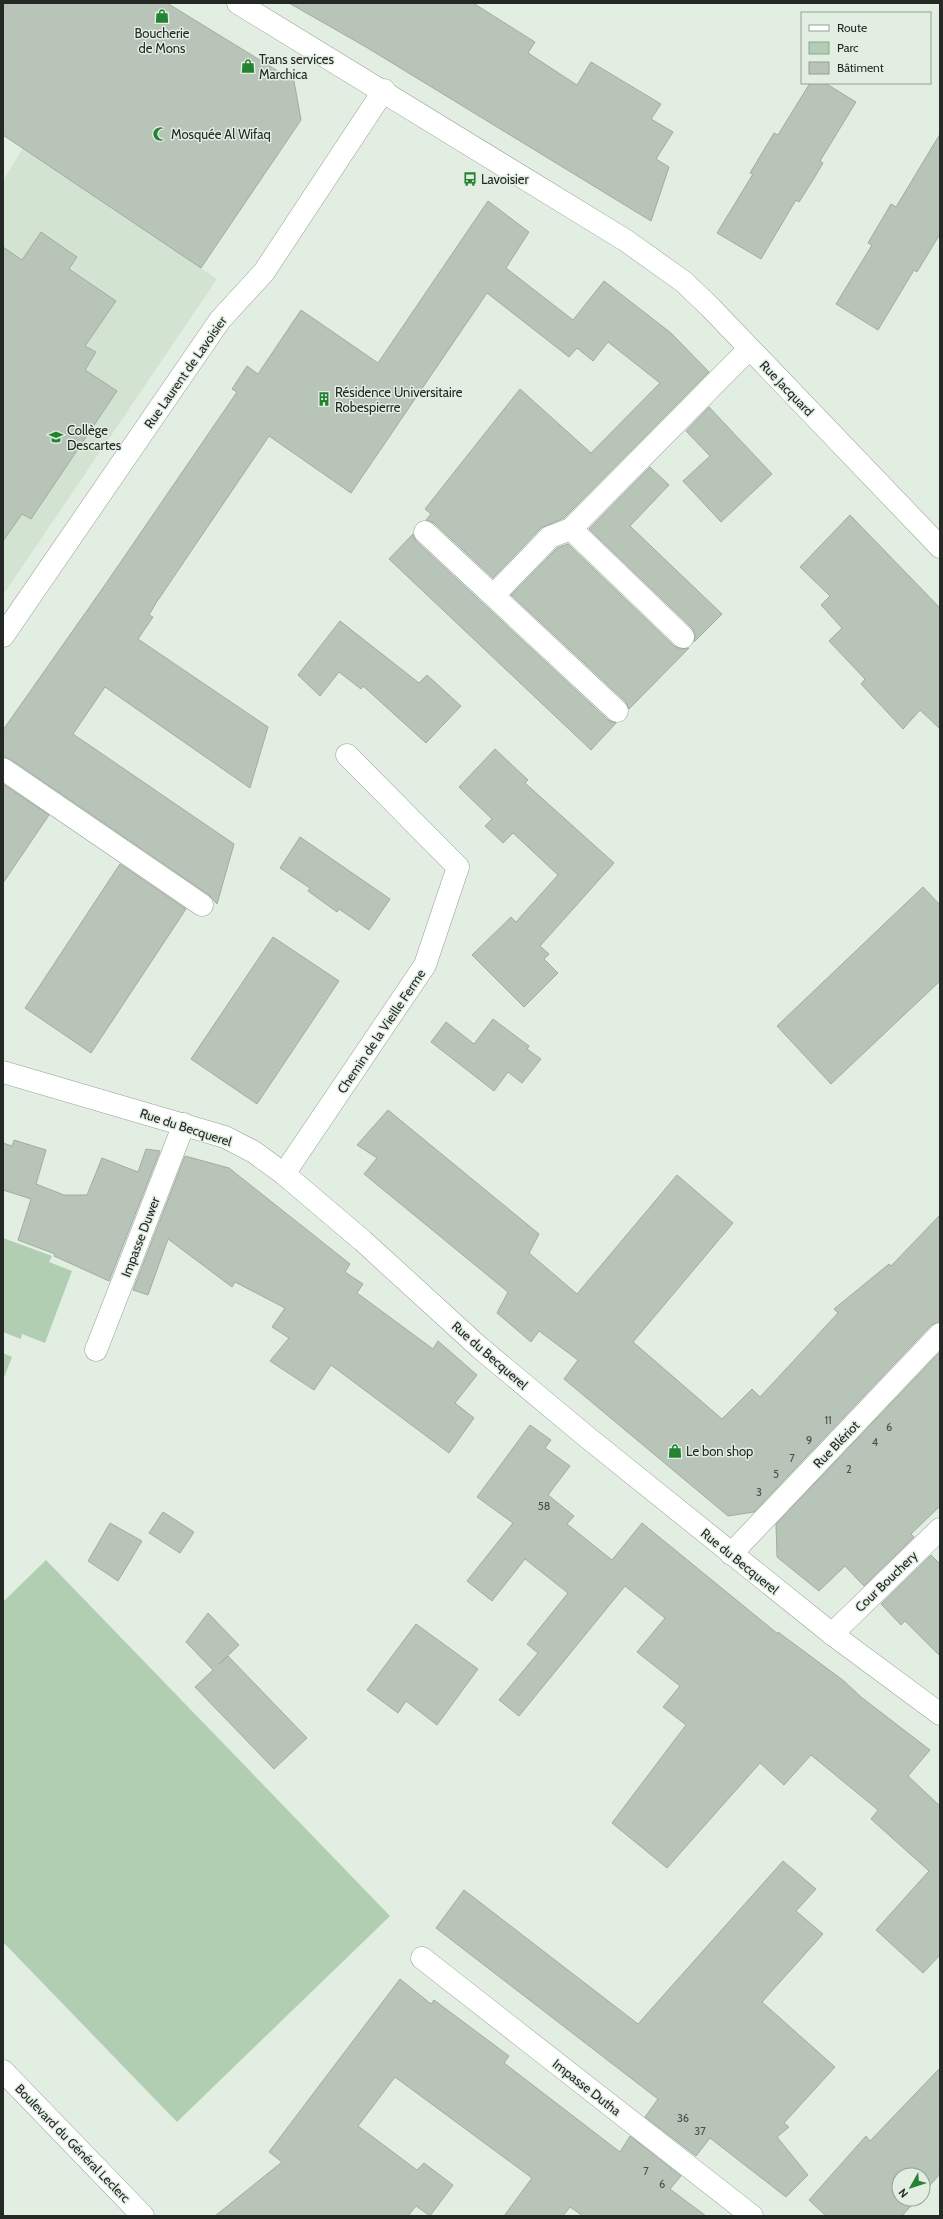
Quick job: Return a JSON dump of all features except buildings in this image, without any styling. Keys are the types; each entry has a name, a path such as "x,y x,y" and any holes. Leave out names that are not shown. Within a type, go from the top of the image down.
{"street":[{"name":"Rue Jacquard","path":"246,5 625,240 684,282 940,547"},
{"name":"Rue Laurent de Lavoisier","path":"3,636 220,320 264,272 384,90"},
{"path":"494,595 550,537 571,529 750,349"},
{"path":"571,529 682,637"},
{"path":"426,532 617,711"},
{"name":"Chemin de la Vieille Ferme","path":"284,1174 426,965 458,867 347,755"},
{"path":"3,769 202,905"},
{"name":"Rue du Becquerel","path":"3,1072 225,1137 254,1152 284,1174 363,1241 509,1372 731,1554 832,1634 940,1714"},
{"name":"Impasse Duwer","path":"96,1350 184,1124"},
{"name":"Rue Blériot","path":"731,1554 940,1334"},
{"name":"Cour Bouchery","path":"832,1634 940,1528"},
{"name":"Impasse Dutha","path":"422,1958 752,2216"},
{"name":"Boulevard du Général Leclerc","path":"3,2071 143,2216"}],"shaded area":[{"name":"Collège Descartes","path":"23,148 217,279 3,595 3,181"}],"green space":[{"path":"3,1238 52,1256 49,1262 72,1271 45,1343 22,1334 21,1339 3,1332"},
{"path":"3,1353 12,1357 3,1380"},
{"path":"46,1560 390,1916 177,2122 3,1942 3,1602"}],"place":[{"name":"Boucherie de Mons","path":"162,16"},
{"name":"Trans services Marchica","path":"248,66"},
{"name":"Mosquée Al Wifaq","path":"160,134"},
{"name":"Lavoisier","path":"470,179"},
{"name":"Résidence Universitaire Robespierre","path":"324,399"},
{"name":"Collège Descartes","path":"56,437"},
{"name":"Le bon shop","path":"675,1451"}]}
